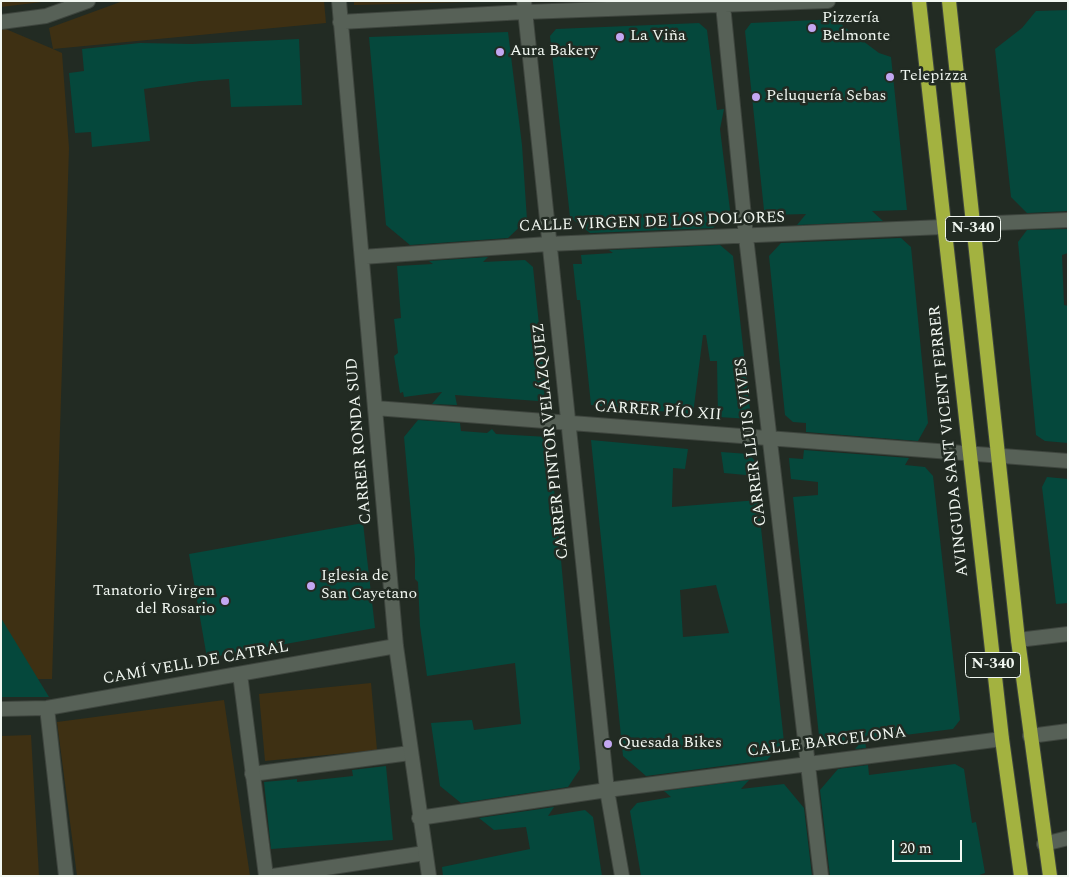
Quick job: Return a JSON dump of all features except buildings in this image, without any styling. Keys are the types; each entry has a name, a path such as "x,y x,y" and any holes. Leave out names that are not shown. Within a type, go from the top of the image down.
{"highway":[{"name":"AVINGUDA SANT VICENT FERRER","path":"919,1 1002,739 1021,876"},
{"name":"N-340","path":"949,1 1018,640 1044,844 1050,876"}],"street":[{"path":"1,22 46,16 88,1"},
{"name":"CARRER RONDA SUD","path":"339,1 396,646 419,818 429,876"},
{"path":"340,22 525,7 723,5 828,1"},
{"name":"CARRER LLUIS VIVES","path":"723,5 746,237 821,876"},
{"name":"CARRER PINTOR VELÁZQUEZ","path":"525,7 548,244 569,422 606,790 622,876"},
{"path":"972,224 1068,220"},
{"name":"CALLE VIRGEN DE LOS DOLORES","path":"362,257 548,244 746,237 943,227"},
{"name":"CARRER PÍO XII","path":"375,408 1068,461"},
{"path":"1018,640 1068,634"},
{"name":"CAMÍ VELL DE CATRAL","path":"1,709 47,708 396,646"},
{"path":"240,674 266,876"},
{"path":"47,708 66,876"},
{"path":"1030,736 1068,731"},
{"name":"CALLE BARCELONA","path":"419,818 606,790 1002,739"},
{"path":"252,774 410,753"},
{"path":"1044,844 1068,838"},
{"path":"273,876 425,853"}],"shaded area":[{"path":"1,1 50,1 1,7"},
{"path":"123,1 324,1 326,23 53,49 49,28"},
{"path":"354,1 509,1 354,5"},
{"path":"1,27 62,53 69,148 52,679 1,679"},
{"path":"371,683 377,750 265,761 259,694"},
{"path":"224,700 250,876 77,876 57,722"},
{"path":"31,735 39,876 1,876 1,736"}],"place":[{"name":"Pizzería Belmonte","path":"812,28"},
{"name":"La Viña","path":"620,37"},
{"name":"Aura Bakery","path":"500,52"},
{"name":"Telepizza","path":"890,77"},
{"name":"Peluquería Sebas","path":"756,97"},
{"name":"Iglesia de San Cayetano","path":"311,586"},
{"name":"Tanatorio Virgen del Rosario","path":"225,601"},
{"name":"Quesada Bikes","path":"608,744"}]}
